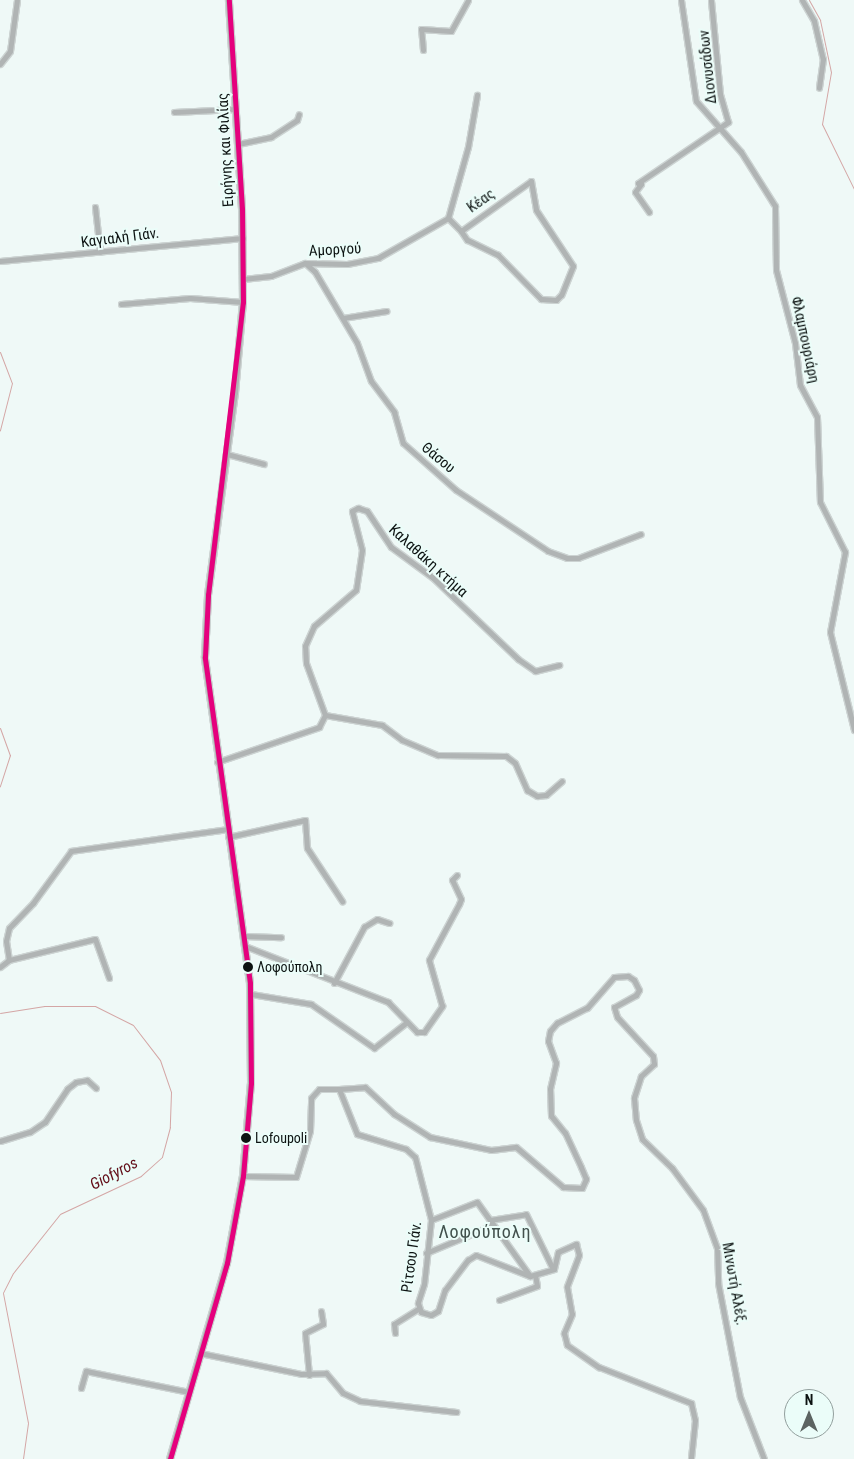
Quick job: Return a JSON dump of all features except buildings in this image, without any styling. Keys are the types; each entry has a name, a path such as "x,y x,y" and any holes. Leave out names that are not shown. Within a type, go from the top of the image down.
{"street":[{"path":"0,64 10,51 18,0"},
{"name":"Ειρήνης και Φιλίας","path":"170,1459 227,1263 243,1176 251,1083 251,994 246,946 217,762 205,657 208,594 227,454 243,279 243,238 229,0"},
{"path":"423,50 421,29 451,31 468,0"},
{"name":"Φλαμπουριάρη","path":"681,0 695,98 759,177 775,206 776,270 794,343 800,385 817,417 820,502 846,552 830,632 854,730"},
{"name":"Διονυσάδων","path":"712,0 720,94 728,122 721,129"},
{"path":"802,0 814,21 820,46 824,67 819,88"},
{"path":"448,218 466,156 477,95"},
{"path":"174,112 236,109"},
{"path":"238,144 271,136 297,120 299,114"},
{"path":"649,212 635,192 641,184 638,183 721,129"},
{"name":"Κέας","path":"448,218 467,240 498,255 542,299 556,300 573,266 536,210 531,181 461,231"},
{"path":"95,207 100,252"},
{"name":"Αμοργού","path":"243,279 271,276 305,263 347,264 378,258 448,218"},
{"name":"Καγιαλή Γιάν.","path":"0,261 243,238"},
{"name":"Θάσου","path":"305,263 315,272 358,343 371,381 390,404 403,443 456,490 548,551 567,558 578,558 641,534"},
{"path":"121,304 190,298 242,302"},
{"path":"343,318 386,311"},
{"path":"227,454 264,464"},
{"name":"Καλαθάκη κτήμα","path":"325,715 306,663 306,646 314,626 356,590 362,550 352,511 358,508 367,511 391,547 432,577 518,659 535,671 559,665"},
{"path":"217,762 319,727 325,715 382,726 402,740 438,755 506,756 516,763 527,790 537,796 546,795 562,781"},
{"path":"9,960 6,941 8,928 33,903 71,851 228,833 305,820 307,848 342,901"},
{"path":"246,946 334,983 388,1002 417,1032 424,1032 442,1006 429,960 460,904 461,898 452,880 457,875"},
{"path":"334,983 364,927 376,920 389,923"},
{"path":"244,936 281,936"},
{"path":"0,967 9,960 95,939 109,978"},
{"name":"Μινωτή Αλέξ.","path":"339,1089 365,1087 394,1114 430,1136 491,1150 516,1147 563,1187 582,1188 586,1179 581,1167 565,1133 551,1116 550,1089 556,1064 548,1041 550,1031 557,1023 587,1008 614,977 628,976 634,980 639,990 636,995 614,1007 617,1017 653,1056 654,1064 640,1076 634,1098 636,1120 642,1139 672,1168 703,1210 717,1248 718,1283 740,1397 764,1459"},
{"path":"251,994 311,1004 374,1048 407,1022"},
{"path":"0,1141 30,1132 45,1122 67,1089 76,1082 87,1080 96,1088"},
{"path":"243,1176 296,1177 310,1131 311,1098 319,1089 339,1089"},
{"name":"Ρίτσου Γιάν.","path":"339,1089 358,1134 400,1147 415,1157 431,1220 418,1309 426,1314 438,1311 445,1290 468,1260 476,1255 532,1275"},
{"path":"431,1220 478,1202 532,1275 538,1286 499,1300"},
{"path":"426,1253 492,1223 526,1214 554,1269"},
{"path":"554,1269 558,1252 576,1244 579,1254 567,1287 572,1314 564,1333 567,1345 598,1367 690,1402 695,1420 691,1459"},
{"path":"532,1275 554,1269"},
{"path":"395,1333 394,1324 418,1309"},
{"path":"309,1375 305,1333 322,1326 320,1311"},
{"path":"200,1352 309,1375 326,1373 343,1393 360,1401 456,1412"},
{"path":"81,1388 86,1371 189,1392"}],"waterway":[{"path":"809,0 820,20 831,72 822,124 854,189"},
{"name":"Giofyros","path":"0,352 12,383 0,430"},
{"name":"Giofyros","path":"0,728 10,755 0,786"},
{"name":"Giofyros","path":"0,1013 44,1006 95,1006 133,1025 160,1060 171,1092 170,1127 162,1157 141,1176 60,1214 13,1273 3,1293 28,1423 23,1459"}],"transit line":[{"path":"170,1459 227,1263 243,1176 251,1083 250,983 205,657 208,595 243,302 242,209 229,0"}],"place":[{"name":"Λοφούπολη","path":"248,967"},
{"name":"Lofoupoli","path":"246,1138"}],"district":[{"name":"Λοφούπολη","path":"485,1232"}]}
